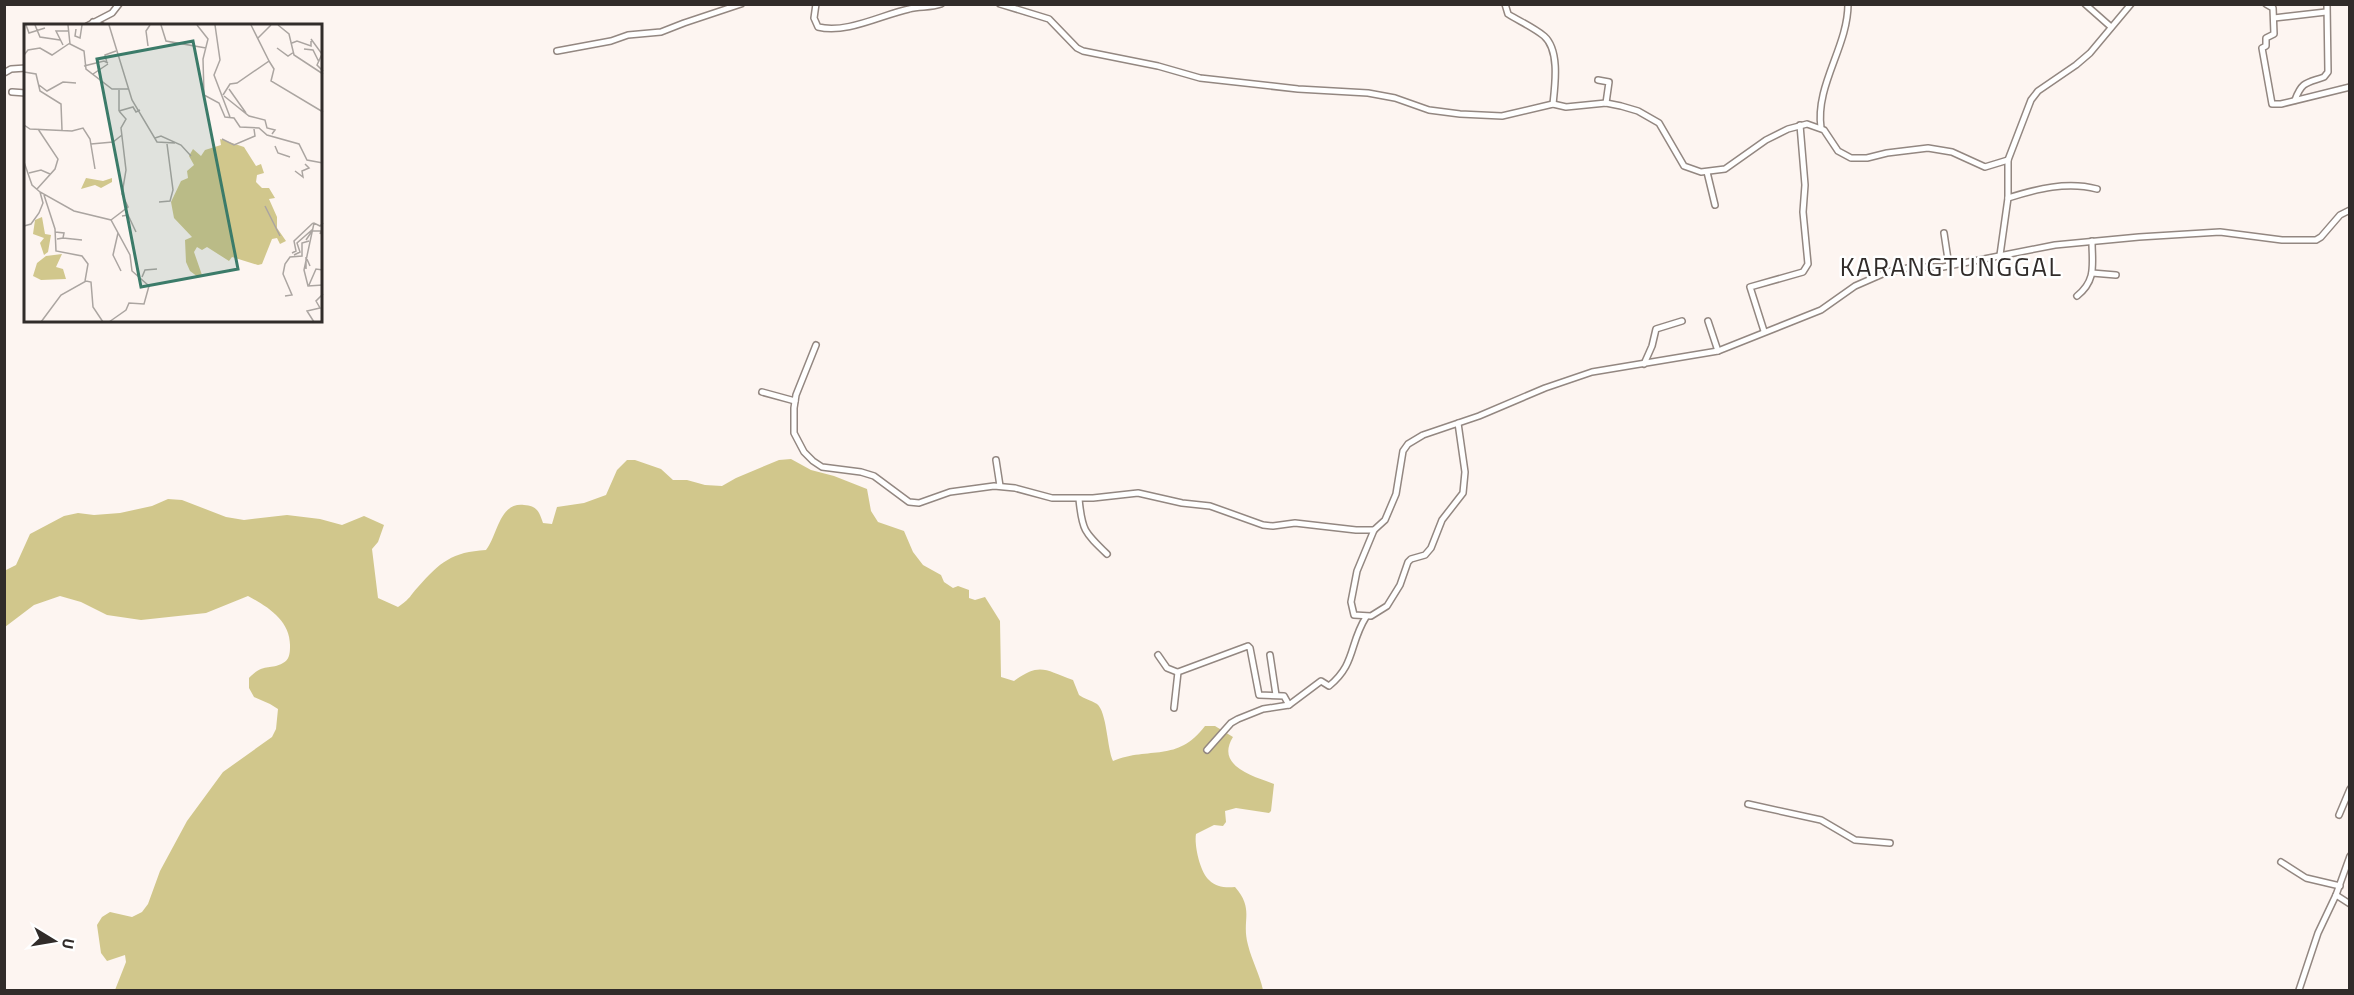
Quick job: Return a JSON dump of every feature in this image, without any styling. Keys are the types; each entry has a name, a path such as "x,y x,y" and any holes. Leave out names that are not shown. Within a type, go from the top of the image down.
{"street":[{"path":"90,24 112,13 119,4"},
{"path":"557,51 610,41 628,35 661,33 741,4"},
{"path":"816,4 814,18 816,25 820,28 844,27 911,8 928,8 941,4"},
{"path":"1000,4 1049,19 1077,48 1086,52 1158,66 1200,78 1298,89 1368,93 1395,98 1429,110 1475,116 1502,116 1553,104 1575,107 1606,103 1630,108 1654,119 1667,132 1684,166 1707,172 1725,169 1766,140 1800,125 1821,128 1827,133 1838,151 1851,158 1867,158 1914,148 1928,148 1952,152 1985,166 2008,160"},
{"path":"1505,4 1508,14 1542,35 1549,42 1554,61 1553,104"},
{"path":"1821,128 1820,110 1845,33 1848,4"},
{"path":"2085,4 2111,27"},
{"path":"2000,255 2008,198 2008,160 2028,106 2034,95 2076,65 2131,4"},
{"path":"2266,4 2272,8 2274,18 2274,34 2266,38 2266,46 2262,48 2271,104 2278,105 2349,87"},
{"path":"2295,100 2299,89 2305,83 2324,77 2328,72 2326,4"},
{"path":"2274,18 2326,12"},
{"path":"93,22 98,24"},
{"path":"4,73 11,69 24,70"},
{"path":"1598,80 1609,82 1606,103"},
{"path":"12,92 24,93"},
{"path":"1764,331 1750,287 1803,272 1808,264 1803,212 1805,185 1800,125"},
{"path":"1707,172 1715,205"},
{"path":"2008,198 2029,191 2063,185 2097,189"},
{"path":"1458,423 1465,472 1463,493 1442,520 1431,548 1425,555 1410,561 1390,602 1378,614 1366,617 1353,614 1351,602 1357,571 1374,530 1385,520 1396,494 1405,446 1423,435 1584,374 1718,351 1821,310 1855,286 1887,272 1907,268 1949,266 2092,240 2220,232 2282,240 2316,240 2340,215 2349,210"},
{"path":"1944,232 1949,266"},
{"path":"2077,296 2090,284 2092,240"},
{"path":"2092,273 2116,275"},
{"path":"1644,364 1656,329 1683,321"},
{"path":"1708,321 1718,351"},
{"path":"816,345 795,401 793,428 797,439 809,458 822,467 874,476 912,503 919,503 950,492 1000,486 1052,498 1138,493 1182,503 1210,506 1268,526 1295,522 1356,530 1374,530"},
{"path":"762,392 795,401"},
{"path":"996,460 1000,486"},
{"path":"1079,498 1081,522 1085,531 1107,554"},
{"path":"1207,750 1231,723 1238,719 1263,709 1289,705 1321,681 1329,686 1339,678 1347,667 1359,628 1366,617"},
{"path":"1158,655 1167,668 1177,672 1248,646 1259,695 1284,696 1289,705"},
{"path":"1270,655 1275,695"},
{"path":"1174,708 1177,672"},
{"path":"2339,815 2349,789"},
{"path":"1748,804 1814,818 1855,840 1890,843"},
{"path":"2300,990 2318,933 2336,896 2349,856"},
{"path":"2281,862 2306,878 2340,886"},
{"path":"2336,896 2349,904"}],"shaded area":[{"path":"791,459 811,470 867,489 871,511 878,522 904,531 913,552 923,565 941,575 944,582 953,588 958,586 969,590 969,598 975,600 985,597 1000,621 1001,677 1014,681 1030,671 1043,670 1073,680 1079,695 1097,704 1103,714 1113,761 1139,754 1162,752 1184,745 1195,738 1205,726 1215,726 1233,737 1229,755 1233,763 1247,773 1274,784 1271,811 1269,813 1236,808 1225,811 1226,822 1223,826 1214,825 1196,834 1196,845 1200,865 1209,880 1221,886 1235,887 1241,895 1246,909 1248,945 1263,990 115,990 126,962 125,955 107,961 101,953 97,925 102,917 110,912 132,917 142,912 148,904 160,871 187,821 223,772 272,737 276,729 278,709 254,697 249,688 249,678 263,668 278,665 287,660 290,652 289,638 287,630 277,616 248,596 206,613 141,620 107,615 81,602 60,596 34,605 5,627 4,571 16,565 30,534 64,516 78,513 94,515 120,513 152,506 168,499 182,500 226,517 244,520 287,515 320,519 342,525 364,516 384,525 378,542 372,549 378,598 398,607 440,565 464,553 486,550 500,521 509,509 516,505 535,508 543,523 552,524 557,507 584,503 606,495 617,470 627,460 635,460 661,469 673,480 722,486 779,460"}],"district":[{"name":"KARANGTUNGGAL","path":"1951,266"}]}
